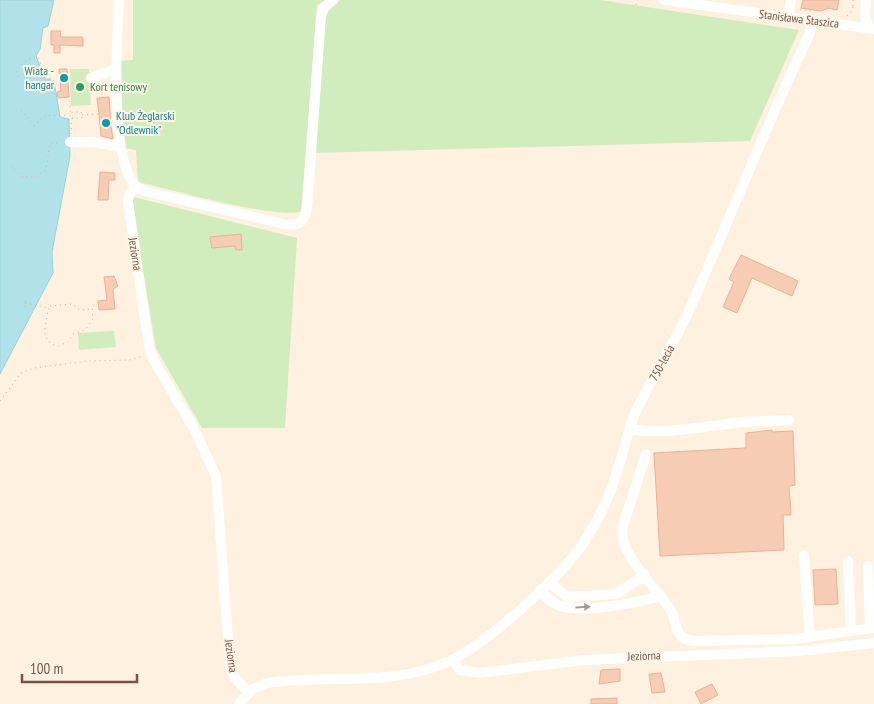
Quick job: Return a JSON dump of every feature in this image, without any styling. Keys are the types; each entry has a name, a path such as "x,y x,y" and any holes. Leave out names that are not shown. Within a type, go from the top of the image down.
{"street":[{"path":"120,0 116,69 121,147 127,176 136,186 144,191 292,226 300,223 306,212 321,16 324,8 333,0"},
{"name":"Stanisława Staszica","path":"666,0 871,28"},
{"path":"788,17 791,0"},
{"path":"863,3 871,28"},
{"name":"750-lecia","path":"452,660 483,640 549,582 579,549 599,518 616,478 630,429 640,405 688,312 810,35 813,20"},
{"path":"90,78 116,69"},
{"path":"71,142 93,142 121,147"},
{"name":"Jeziorna","path":"136,186 129,194 128,201 151,352 194,429 216,476 230,666 234,677 248,692"},
{"path":"630,429 665,431 789,420"},
{"path":"646,454 621,531 627,551 673,613 678,632 687,640 810,638 872,628 868,566"},
{"path":"804,555 810,638"},
{"path":"848,561 851,631"},
{"path":"549,582 567,597 611,595 624,591 645,575"},
{"path":"540,590 553,602 574,608 631,604 661,596"},
{"name":"Jeziorna","path":"452,660 460,670 480,674 565,661 638,656 766,652 874,643"},
{"path":"239,704 248,692 271,682 405,674 452,660"}],"path":[{"path":"636,5 638,0"},
{"path":"853,0 853,6 863,3"},
{"path":"18,77 16,69 28,59 38,57 46,78 52,78 57,86 60,86"},
{"path":"68,86 72,116 71,142"},
{"path":"21,110 34,126 44,116 82,118 81,114"},
{"path":"72,116 72,112 99,114"},
{"path":"11,166 22,176 35,177 46,170 51,143 55,143"},
{"path":"24,307 26,298"},
{"path":"50,308 45,335 52,345 58,346 68,342 73,334 85,330 93,319 93,302 97,302 98,299"},
{"path":"25,303 50,308 50,306 72,304 80,310 92,308"},
{"path":"0,401 21,373 34,368 88,361 136,359 151,352"}],"green space":[{"path":"133,0 325,0 317,5 301,211 290,213 271,212 248,208 138,182 136,150 125,148 119,61 133,60"},
{"path":"340,0 600,0 799,30 750,141 315,153 324,14"},
{"name":"Kort tenisowy","path":"70,69 89,69 91,105 71,106"},
{"path":"134,197 297,238 285,428 202,428 156,348 131,202"},
{"path":"114,331 116,347 79,350 78,333"}],"water":[{"path":"0,0 54,0 48,26 43,28 40,49 36,56 45,79 50,79 55,87 60,117 69,119 70,156 52,252 53,273 0,374"}],"building":[{"path":"803,0 839,0 837,10 828,8 821,11 801,8"},
{"path":"51,31 61,31 60,37 83,37 83,46 60,45 60,53 54,53 54,45 51,45"},
{"name":"Wiata - hangar","path":"59,69 67,69 69,97 58,98 57,92 61,91"},
{"name":"Klub Żeglarski \"Odlewnik\"","path":"109,97 113,139 101,136 97,98"},
{"path":"100,172 115,173 115,180 109,180 108,200 98,200"},
{"path":"241,234 242,250 236,250 235,246 212,248 210,237"},
{"path":"741,255 798,281 792,296 752,278 737,313 723,307 734,282 729,279"},
{"path":"114,276 118,286 113,289 115,309 99,310 98,301 107,300 104,277"},
{"path":"772,430 772,432 793,431 795,485 789,486 791,515 783,515 784,550 660,556 654,453 746,448 746,433"},
{"path":"836,569 838,604 815,605 813,570"},
{"path":"620,669 620,681 599,684 601,670"},
{"path":"661,673 665,692 652,693 649,674"},
{"path":"712,684 718,695 701,704 695,692"},
{"path":"617,698 617,704 591,704 591,699"}],"place":[{"name":"Wiata - hangar","path":"64,78"},
{"name":"Kort tenisowy","path":"80,87"},
{"name":"Klub Żeglarski \"Odlewnik\"","path":"106,123"}]}
